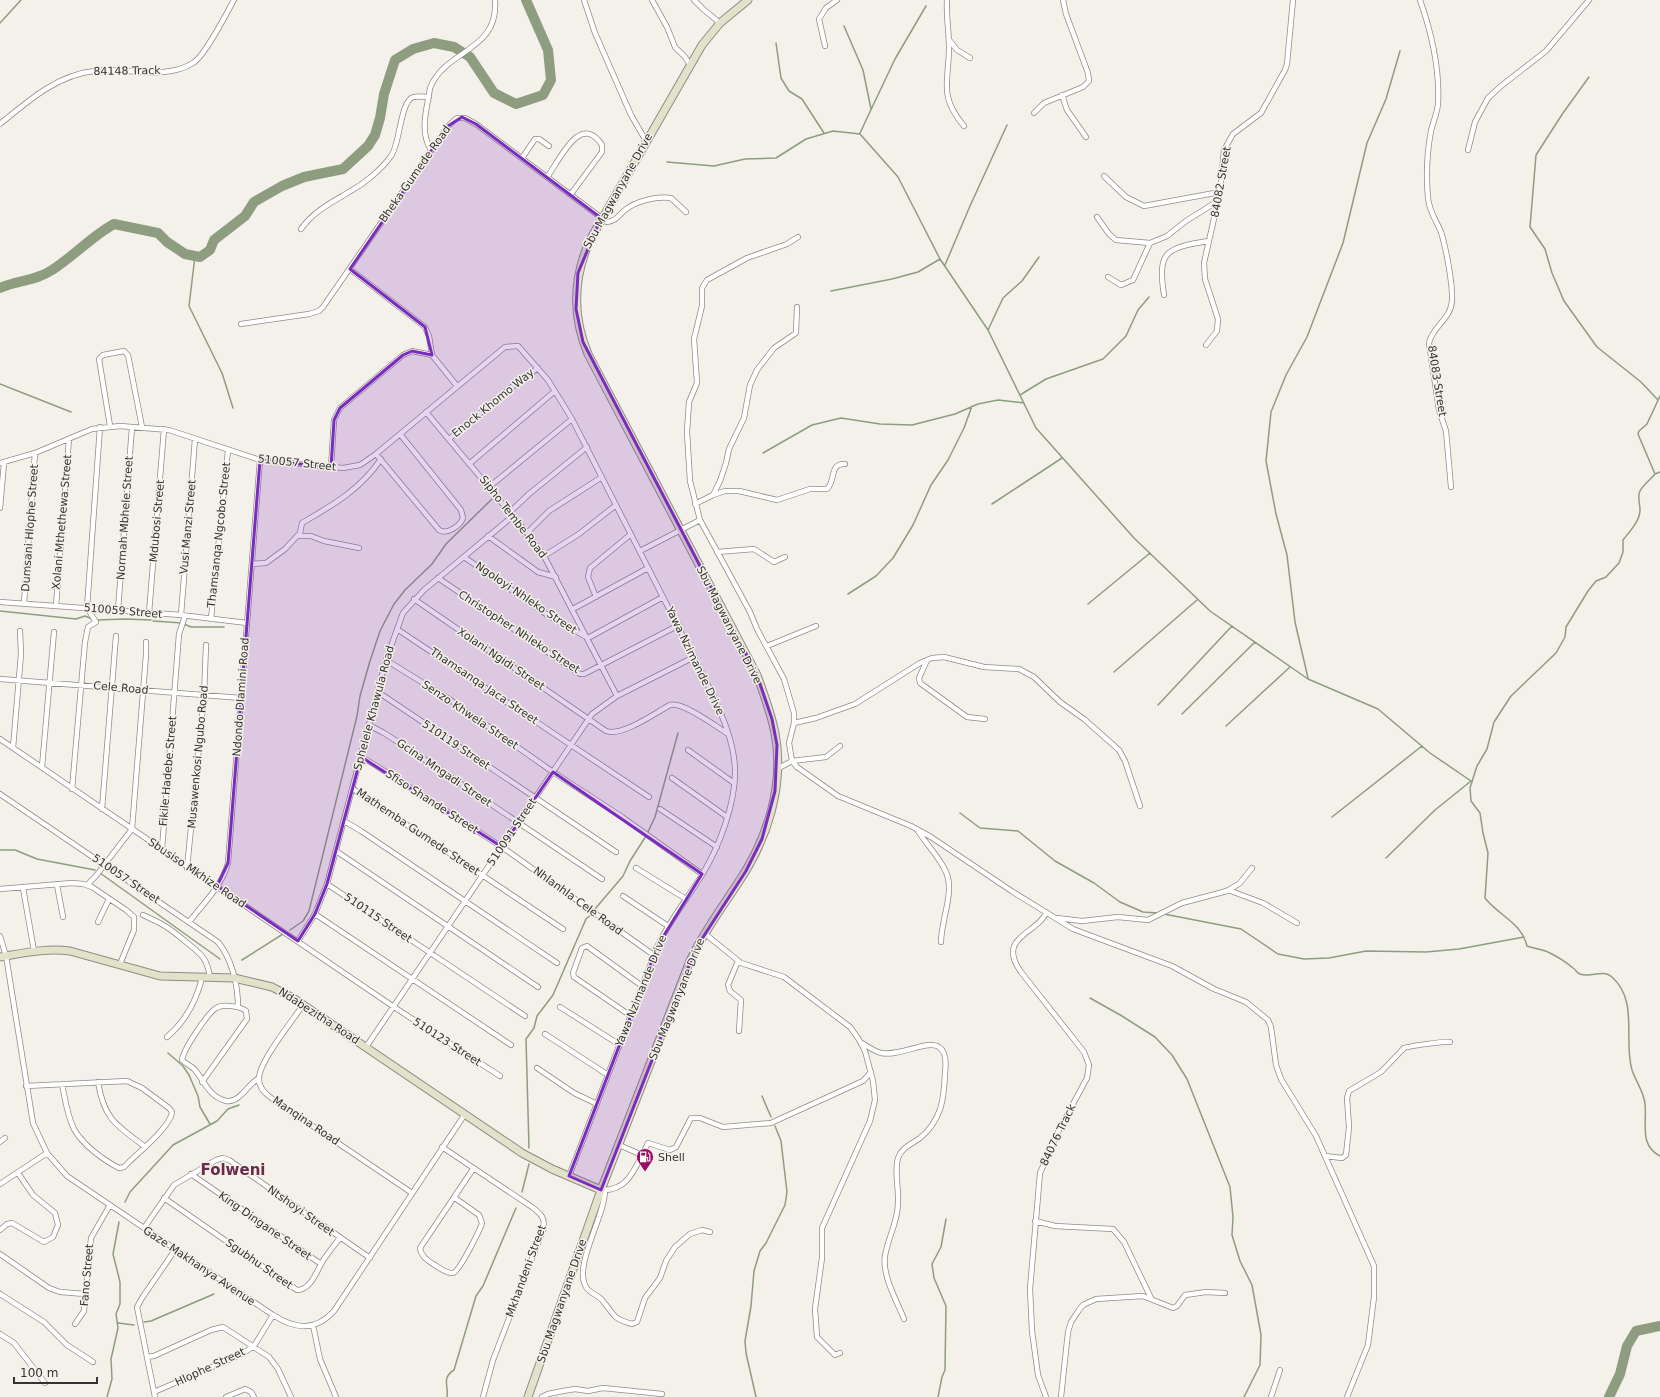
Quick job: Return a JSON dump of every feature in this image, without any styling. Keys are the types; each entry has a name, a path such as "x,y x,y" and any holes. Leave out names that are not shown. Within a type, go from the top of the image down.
{"main road":[{"name":"Sbu Magwanyane Drive","path":"528,1397 581,1258 619,1145 690,961 704,933 738,883 757,850 773,806 777,769 777,745 772,719 757,675 710,585 679,531 588,354 579,330 575,298 578,273 586,249 601,218 702,45 720,23 748,0"},
{"name":"Ndabezitha Road","path":"3,956 34,950 56,949 70,951 160,976 234,978 272,987 303,1005 522,1153 552,1169 603,1190"}],"street":[{"name":"84148 Track","path":"0,124 60,80 78,74 95,70 130,72 173,70 194,63 204,52 234,0"},
{"path":"431,150 424,132 430,88 436,77 484,37 492,27 495,14 495,0"},
{"path":"584,0 595,33 628,109 646,141"},
{"path":"652,0 667,27 675,47 685,57 690,65"},
{"path":"694,0 702,10 720,23"},
{"path":"825,46 819,20 821,14 826,8 837,0"},
{"path":"947,0 949,39 947,95 952,110 964,126"},
{"path":"1034,113 1044,104 1088,83 1089,77 1066,14 1063,0"},
{"name":"84082 Street","path":"1206,345 1217,331 1218,319 1204,274 1204,264 1220,192 1223,157 1226,144 1233,134 1261,113 1287,64 1293,0"},
{"name":"84083 Street","path":"1420,0 1434,46 1438,97 1437,110 1431,128 1429,145 1428,198 1431,212 1443,239 1452,301 1450,310 1434,332 1429,343 1440,410 1446,430 1451,487"},
{"path":"1468,150 1474,122 1488,98 1501,86 1546,52 1590,0"},
{"path":"949,39 957,50 970,58"},
{"path":"1062,95 1067,110 1086,137"},
{"path":"301,229 319,209 357,187 388,160 396,147 399,128 409,101 413,97 429,97"},
{"name":"Bheka Gumede Road","path":"241,324 296,317 319,311 350,269 452,120 462,117 476,124 601,218"},
{"path":"547,176 566,148 577,136 584,134 593,136 602,145 602,152 571,194"},
{"path":"522,158 536,139 548,146"},
{"path":"1104,176 1126,196 1144,206 1220,192"},
{"path":"601,218 607,222 612,221 631,206 666,197 674,200 686,212"},
{"path":"1097,216 1109,234 1116,240 1150,243 1167,236 1190,218 1218,201"},
{"path":"798,237 787,244 750,256 707,280 703,284 701,293 701,312 694,339 697,383 689,402 687,412 687,450 690,481 695,504 700,520 767,646 787,687 794,713 794,722 789,743 792,761 803,772 838,796 917,830 1073,929 1091,937 1149,956 1172,966 1214,989 1253,1007 1270,1024 1277,1069 1288,1092 1316,1136 1374,1266 1374,1291 1368,1345 1347,1397"},
{"path":"1164,295 1161,268 1166,256 1178,246 1208,241"},
{"path":"1108,277 1121,284 1133,280 1150,243"},
{"path":"350,269 425,326 429,336 432,355 457,386"},
{"path":"713,495 723,474 729,449 744,418 750,385 753,377 774,348 796,333 797,307"},
{"name":"Yawa Nzimande Drive","path":"515,346 522,348 538,368 555,391 572,419 663,597 679,625 724,720 735,768 734,783 727,817 718,847 668,926 658,945 570,1176"},
{"name":"510057 Street","path":"2,463 35,453 100,427 110,426 164,429 260,460 331,467 355,467 376,454 500,350 505,347 515,346"},
{"path":"110,426 99,359 103,355 124,351 128,355 142,427"},
{"path":"331,467 334,420 340,408 403,354 412,351 432,355"},
{"name":"Enock Khomo Way","path":"449,439 512,387 538,368"},
{"path":"469,464 555,391"},
{"name":"Sipho Tembe Road","path":"426,412 527,533 544,556 617,696"},
{"path":"489,487 572,419"},
{"path":"72,788 81,685 88,627 96,622 87,608 100,427"},
{"name":"Normah Mbhele Street","path":"118,610 132,427"},
{"name":"Mdubosi Street","path":"149,613 164,429"},
{"path":"376,454 441,531 447,531 457,526 462,521 461,510 400,434"},
{"name":"Xolani Mthethewa Street","path":"56,606 69,439"},
{"name":"Vusi Manzi Street","path":"183,616 195,439"},
{"name":"Sphelele Khawula Road","path":"298,941 315,914 327,884 386,660 403,613 414,599 488,536 546,479 586,447"},
{"name":"Thamsanqa Ngcobo Street","path":"211,619 228,450"},
{"name":"Dumsani Hlophe Street","path":"24,603 35,453"},
{"name":"Ndondo Dlamini Road","path":"189,922 217,886 225,873 228,863 260,460"},
{"path":"252,564 264,564 271,560 298,536 302,523 322,512 362,484 381,460"},
{"path":"0,508 2,463"},
{"path":"695,504 713,495 734,491 771,500 782,500 810,489 827,489 831,483 836,467 841,464 846,464"},
{"path":"527,533 550,511 602,477"},
{"path":"544,556 579,534 616,505"},
{"path":"640,551 700,520"},
{"path":"596,597 588,577 590,568 631,534"},
{"path":"298,536 310,536 324,542 358,548"},
{"path":"488,536 538,572 556,577"},
{"path":"717,552 754,548 774,562 785,557"},
{"name":"Ngoloyi Nhleko Street","path":"464,557 549,616 588,638"},
{"path":"573,610 648,568"},
{"name":"Christopher Nhleko Street","path":"438,578 577,673 584,674 679,625"},
{"path":"588,638 663,597"},
{"name":"Xolani Ngidi Street","path":"414,599 606,731 618,732 676,704 693,712 728,734"},
{"name":"510059 Street","path":"0,602 118,610 246,623"},
{"path":"174,693 179,634 183,616"},
{"path":"767,646 816,626"},
{"name":"Thamsanqa Jaca Street","path":"397,629 649,797"},
{"path":"13,748 20,630"},
{"path":"42,768 54,632"},
{"path":"102,809 116,636"},
{"path":"87,885 132,829 146,642"},
{"name":"Musawenkosi Ngubo Road","path":"188,868 204,696 206,645"},
{"name":"510091 Street","path":"366,1047 589,718 599,708 617,696 694,657"},
{"path":"794,722 816,718 855,704 928,660 944,657 953,658 984,667 1019,670 1034,677 1060,702 1119,750 1125,761 1140,806"},
{"name":"Senzo Khwela Street","path":"386,660 449,699 553,772 622,817 702,874"},
{"path":"928,660 918,678 920,682 967,717 985,719"},
{"name":"Cele Road","path":"0,679 241,698"},
{"name":"510119 Street","path":"378,692 616,852"},
{"name":"Fikile Hadebe Street","path":"162,849 174,693"},
{"name":"Gcina Mngadi Street","path":"369,725 418,755 602,879"},
{"name":"Sbusiso Mkhize Road","path":"0,739 394,1007"},
{"path":"777,769 792,761 826,757 840,746"},
{"path":"688,750 734,783"},
{"name":"Sfiso Shande Street","path":"361,757 502,847"},
{"path":"672,778 727,817"},
{"name":"Mathemba Gumede Street","path":"353,789 562,929"},
{"name":"510057 Street","path":"0,794 105,864 221,946 238,991 238,1007"},
{"path":"660,809 718,847"},
{"path":"344,821 466,900 557,963"},
{"path":"917,830 947,874 948,898 943,918 941,942"},
{"name":"Nhlanhla Cele Road","path":"502,847 655,956"},
{"path":"336,851 538,987"},
{"path":"636,868 686,899"},
{"path":"1055,918 1082,921 1118,917 1148,920 1175,906 1228,890 1240,882 1252,868"},
{"path":"0,889 72,883 87,885 131,913 135,921 134,930 120,964"},
{"path":"57,884 64,917"},
{"name":"510115 Street","path":"327,884 525,1016"},
{"path":"23,888 34,950"},
{"path":"1228,890 1263,903 1297,924"},
{"path":"623,896 668,926"},
{"path":"98,922 109,899"},
{"name":"84076 Track","path":"1046,912 1042,921 1025,932 1017,942 1014,950 1015,960 1021,972 1084,1052 1088,1061 1089,1072 1041,1168 1035,1220 1030,1289 1032,1331 1038,1375 1046,1397"},
{"path":"143,914 170,927 199,951 207,963 210,978"},
{"path":"315,914 511,1045"},
{"path":"704,933 738,961 754,968 770,971 784,977 850,1027 861,1042 871,1072 875,1100 870,1121 849,1172 826,1217 822,1233 822,1258 815,1309 817,1337 835,1355 840,1353"},
{"name":"Gaze Makhanya Avenue","path":"0,936 33,1123 47,1153 67,1176 175,1250 290,1325 302,1327 313,1325 324,1320 334,1311 465,1114"},
{"path":"631,1016 574,977 573,973 582,948 586,946 642,986"},
{"path":"738,961 728,987 741,1000 740,1030"},
{"path":"167,1037 178,1027 189,1012 202,978"},
{"path":"202,1082 246,1022 248,1016 246,1011 238,1007 216,1008 194,1037 182,1058 184,1062 195,1070 202,1082 211,1094 222,1100 230,1102 236,1099 258,1078 264,1063 303,1005"},
{"name":"510123 Street","path":"394,1007 500,1076"},
{"path":"560,1007 620,1045"},
{"path":"545,1034 608,1075"},
{"path":"1325,1156 1342,1158 1346,1155 1349,1127 1347,1098 1351,1089 1381,1072 1404,1048 1433,1045 1442,1041 1450,1042"},
{"path":"861,1042 872,1049 887,1053 913,1050 925,1045 934,1045 942,1048 944,1056 945,1088 940,1113 931,1127 920,1138 903,1149 898,1158 896,1173 898,1213 888,1246 885,1263 890,1282 904,1319"},
{"path":"537,1068 574,1093 597,1104"},
{"path":"603,1190 616,1188 626,1183 633,1173 648,1143 670,1150 676,1147 690,1118 700,1118 723,1127 770,1123 863,1081 871,1072"},
{"name":"Manqina Road","path":"258,1078 261,1087 271,1098 412,1194"},
{"path":"26,1086 121,1080 131,1082 148,1092 171,1110 170,1120 121,1168 110,1163 77,1133 70,1119 62,1084"},
{"path":"98,1082 103,1106 112,1120 144,1146"},
{"path":"0,1142 5,1138"},
{"path":"619,1145 642,1155"},
{"name":"Mkhandeni Street","path":"442,1148 532,1207 541,1214 544,1220 543,1230 493,1360 483,1397"},
{"path":"0,1184 47,1153"},
{"name":"Ntshoyi Street","path":"144,1228 174,1185 216,1160 226,1158 370,1258"},
{"path":"455,1198 479,1215 482,1222 462,1264 456,1271 451,1273 446,1272 425,1258 420,1248 455,1198 473,1169"},
{"path":"0,1230 7,1224 12,1224 44,1242 53,1237 56,1230 58,1221 55,1213 33,1195 18,1173"},
{"name":"King Dingane Street","path":"191,1174 321,1264"},
{"name":"Sgubhu Street","path":"164,1198 295,1289 299,1290 305,1288 313,1279 321,1264 340,1238"},
{"name":"Fano Street","path":"75,1324 83,1314 91,1238 110,1205"},
{"path":"1035,1220 1055,1226 1113,1229 1124,1242 1151,1298"},
{"path":"581,1258 584,1284 587,1289 601,1298 615,1318 634,1324 638,1320 645,1298 660,1278 666,1261 675,1247 690,1234 702,1230 710,1232"},
{"path":"154,1394 138,1307 142,1298 175,1250"},
{"path":"0,1254 49,1288 60,1292 85,1294"},
{"path":"1060,1397 1068,1332 1071,1322 1079,1310 1087,1303 1104,1298 1143,1296 1173,1308 1178,1306 1185,1294 1206,1292 1224,1293"},
{"path":"0,1294 44,1322 67,1345 93,1362"},
{"name":"Hlophe Street","path":"154,1394 236,1357 254,1346 273,1315"},
{"path":"313,1325 320,1359 336,1397"},
{"path":"147,1357 154,1356 211,1330 221,1327 230,1330 254,1346 274,1363 291,1397"},
{"path":"0,1334 14,1343 45,1383"},
{"path":"1271,1397 1280,1370"},
{"path":"543,1397 563,1391 588,1391 603,1388 662,1394"},
{"path":"226,1397 248,1389 254,1397"}],"highlighted area":[{"path":"462,117 476,124 601,218 578,273 576,309 583,342 757,675 772,719 777,745 775,791 762,839 746,871 696,948 601,1190 569,1176 658,945 702,874 553,772 502,847 361,757 327,884 315,914 298,941 217,886 228,863 260,460 331,467 334,420 340,408 403,355 412,351 432,355 425,327 350,269 448,126"}],"waterway":[{"path":"0,23 21,0"},
{"path":"0,288 46,274 98,234 114,224 158,233 167,242 185,254 200,257 210,250 214,240 245,216 254,202 282,186 304,177 343,169 368,146 375,135 380,118 384,94 395,60 413,49 434,43 454,47 470,57 494,93 516,104 543,95 551,80 548,50 526,0"},
{"path":"860,133 895,59 926,6"},
{"path":"844,26 863,70 871,109"},
{"path":"776,43 781,78 789,91 802,99 824,133"},
{"path":"1308,678 1295,622 1287,555 1276,514 1266,461 1271,412 1286,375 1307,337 1343,243 1367,143 1386,99 1400,51"},
{"path":"1589,77 1563,113 1536,155 1530,227 1545,249 1552,273 1564,301 1597,347 1641,382 1658,400"},
{"path":"945,265 1007,125"},
{"path":"667,162 714,166 745,159 776,158 806,139 833,131 860,134 898,177 940,259 988,330 1036,428 1134,538 1210,611 1308,679 1378,709 1430,753 1471,781 1435,810 1386,858"},
{"path":"195,256 189,306 222,373 233,408"},
{"path":"988,330 1003,298 1022,281 1039,257"},
{"path":"831,291 892,279 918,272 940,259"},
{"path":"1020,395 1046,379 1103,359 1126,336 1138,310 1149,297"},
{"path":"0,384 71,412"},
{"path":"1660,396 1647,424 1639,431 1638,434 1655,474 1639,493 1640,514 1634,526 1623,540 1623,552 1619,563 1606,577 1596,581 1588,591 1566,627 1565,637 1556,653 1511,696 1494,722 1487,749 1477,766 1470,788 1471,801 1480,813 1488,853 1485,898 1515,925 1520,931 1527,946 1553,955 1568,964 1580,974 1608,975 1612,977 1620,987 1625,997 1628,1009 1629,1046 1632,1070 1642,1091 1644,1100 1645,1133 1649,1146 1660,1156"},
{"path":"763,453 812,425 841,418 880,424 912,425 955,414 978,404 998,400 1024,403"},
{"path":"848,594 876,576 893,558 913,525 931,485 948,460 964,428 972,406"},
{"path":"992,504 1062,458"},
{"path":"1655,474 1660,472"},
{"path":"290,930 303,921 309,911 357,716 360,696 380,631 394,604 405,590 432,564 446,544 493,498"},
{"path":"1088,604 1150,553"},
{"path":"1114,672 1197,600"},
{"path":"0,611 76,619 85,616 92,619"},
{"path":"97,620 151,620"},
{"path":"153,621 182,623"},
{"path":"184,624 191,627 224,627"},
{"path":"1158,705 1232,626"},
{"path":"1182,714 1255,642"},
{"path":"1226,726 1290,667"},
{"path":"647,834 655,817 678,733"},
{"path":"1332,817 1422,746"},
{"path":"960,813 980,828 1018,831 1055,861 1094,883 1120,902 1143,912 1158,913"},
{"path":"595,909 623,876 630,861 646,836"},
{"path":"0,850 15,850 37,859 95,870"},
{"path":"100,873 220,959"},
{"path":"529,1148 526,1039 534,1028 537,1016 553,995 586,919 592,914"},
{"path":"1164,914 1241,929 1278,954 1304,959 1329,958 1366,951 1426,952 1459,949 1524,937"},
{"path":"242,960 283,934"},
{"path":"1090,998 1155,1037 1172,1055 1187,1079 1230,1187 1233,1217 1232,1235 1240,1261 1252,1285 1261,1335 1260,1365 1244,1397"},
{"path":"168,1053 183,1066 189,1075 198,1096 200,1107 210,1124"},
{"path":"762,1096 771,1117"},
{"path":"125,1202 130,1192 173,1145 217,1121 228,1109 239,1105"},
{"path":"756,1397 746,1353 745,1341 751,1306 754,1271 760,1251 766,1243 785,1205 787,1192 781,1141 775,1126"},
{"path":"522,1192 529,1164"},
{"path":"447,1397 446,1382 448,1376 454,1370 476,1296 483,1286 516,1208"},
{"path":"938,1397 945,1370 946,1306 934,1278 932,1264 941,1247 946,1219"},
{"path":"107,1397 112,1379 111,1359 118,1328 116,1314 120,1304 120,1282 113,1254 119,1222"},
{"path":"144,1322 151,1321 214,1294"},
{"path":"118,1323 134,1325"},
{"path":"1609,1397 1620,1374 1627,1346 1636,1331 1660,1326"}],"place":[{"name":"Shell","path":"645,1172"}],"district":[{"name":"Folweni","path":"233,1170"}]}
